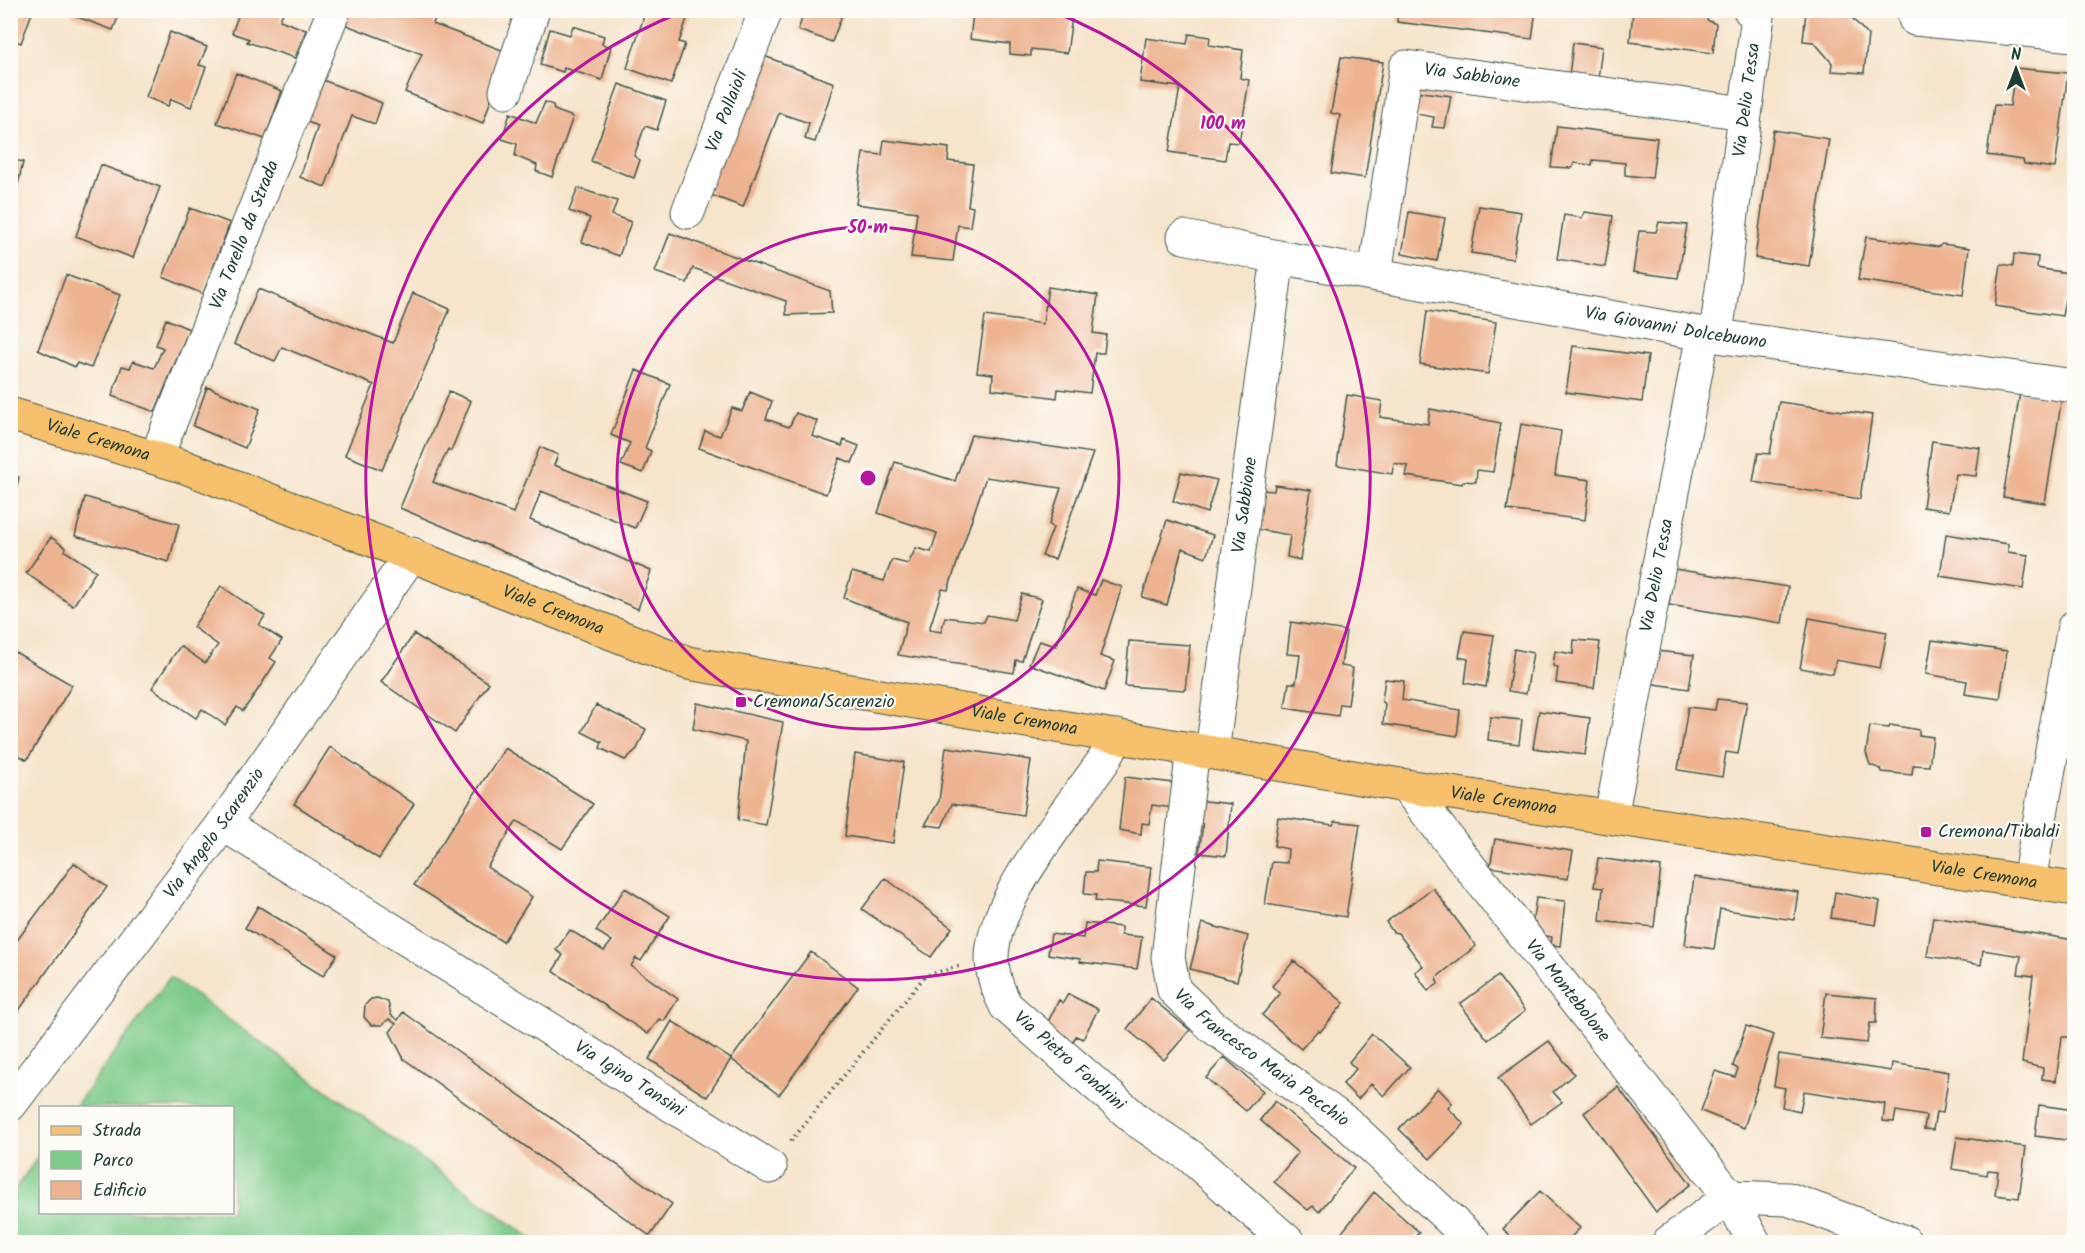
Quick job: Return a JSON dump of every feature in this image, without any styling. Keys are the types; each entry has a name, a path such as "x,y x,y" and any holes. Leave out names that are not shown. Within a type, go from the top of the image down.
{"main road":[{"name":"Viale Cremona","path":"10,414 156,459 412,554 688,663 1406,786 2074,889"}],"street":[{"name":"Via Torello da Strada","path":"156,459 334,10"},
{"path":"506,91 533,10"},
{"name":"Via Pollaioli","path":"688,212 766,10"},
{"name":"Via Delio Tessa","path":"1611,817 1710,334 1758,16 1750,10"},
{"path":"1915,19 2074,35"},
{"name":"Via Sabbione","path":"1375,274 1406,67 1745,113"},
{"name":"Via Giovanni Dolcebuono","path":"1184,237 1278,257 1710,334 2074,386"},
{"name":"Via Sabbione","path":"1202,750 1278,257"},
{"name":"Via Angelo Scarenzio","path":"10,1106 223,824 412,554"},
{"path":"2029,881 2074,627"},
{"name":"Via Pietro Fondrini","path":"1117,736 1104,760 1009,896 996,930 992,957 994,980 1006,1006 1139,1122 1190,1156 1288,1242"},
{"name":"Via Francesco Maria Pecchio","path":"1202,750 1168,957 1174,990 1212,1026 1348,1124 1474,1242"},
{"name":"Via Montebolone","path":"1406,786 1730,1197 1754,1242"},
{"name":"Via Igino Tansini","path":"223,824 770,1167"},
{"path":"1669,1242 1730,1197 1788,1199 1905,1242"}],"path":[{"path":"770,1167 925,976 992,957"}],"green space":[{"path":"170,977 536,1242 11,1242 11,1195 39,1155 39,1214 234,1214 234,1106 76,1106"}],"building":[{"path":"10,10 33,10 21,43 10,39"},
{"path":"74,10 121,10 113,30 72,15"},
{"path":"240,10 284,10 280,20 306,30 295,58 247,42 249,39 232,33"},
{"path":"340,10 403,10 418,16 420,12 435,18 433,24 507,52 483,123 405,92 422,54 336,21"},
{"path":"466,10 486,10 483,17"},
{"path":"646,10 690,10 679,42 685,44 671,84 627,68"},
{"path":"805,10 844,10 832,42 798,30"},
{"path":"968,10 1073,10 1067,53 1031,49 1031,56 1010,54 1010,44 970,39 973,13"},
{"path":"1398,10 1536,10 1532,39 1397,22"},
{"path":"1633,10 1690,10 1707,16 1707,20 1716,24 1713,53 1630,42"},
{"path":"1806,11 1849,15 1868,35 1864,73 1831,71 1832,63 1814,42 1803,41"},
{"path":"573,26 604,36 602,44 611,47 602,80 564,68 563,72 540,65 550,29 570,35"},
{"path":"170,32 207,47 199,65 206,67 191,107 171,99 168,106 146,97"},
{"path":"1189,34 1210,37 1209,45 1243,50 1240,78 1249,80 1239,143 1228,142 1225,160 1169,152 1180,87 1140,82 1146,38 1187,44"},
{"path":"1573,43 1602,47 1598,79 1569,76"},
{"path":"759,54 834,83 815,142 805,139 809,123 779,113 743,207 708,194"},
{"path":"1341,57 1383,62 1365,178 1331,173 1340,115 1331,113"},
{"path":"2015,68 2068,73 2055,168 2024,164 2023,160 1987,155 1994,105 2010,106"},
{"path":"236,73 282,91 265,139 217,123"},
{"path":"315,77 382,103 375,124 352,116 325,187 300,177 318,126 299,119"},
{"path":"619,84 666,101 657,130 645,126 634,156 640,160 634,178 591,161"},
{"path":"1407,90 1451,96 1445,128 1432,127 1434,117 1404,112"},
{"path":"545,102 553,105 554,110 573,117 552,177 536,171 537,165 515,156 517,144 502,139 510,113 536,123"},
{"path":"1557,126 1657,138 1652,178 1625,175 1625,163 1593,160 1592,165 1574,163 1572,168 1551,167"},
{"path":"1773,130 1829,139 1809,266 1755,258"},
{"path":"884,140 949,148 948,161 973,164 968,206 973,207 970,227 958,225 953,261 911,257 917,212 856,204 863,153 882,155"},
{"path":"10,159 23,162 11,216 10,216"},
{"path":"101,165 160,187 133,258 76,236"},
{"path":"578,188 617,201 612,215 631,222 619,256 582,242 590,218 569,211"},
{"path":"1479,206 1521,212 1513,259 1471,253"},
{"path":"190,208 230,223 203,294 163,277"},
{"path":"1409,212 1445,218 1437,261 1402,254"},
{"path":"1585,212 1613,216 1605,267 1557,259 1564,215 1582,218"},
{"path":"1659,222 1687,225 1678,278 1633,272 1639,231 1656,232"},
{"path":"670,233 830,291 832,313 786,315 786,301 693,268 687,283 655,272"},
{"path":"1866,237 1938,247 1942,244 1969,248 1963,295 1858,280"},
{"path":"2014,254 2038,257 2037,268 2074,274 2073,301 2065,300 2062,316 1995,306 2001,264 2013,266"},
{"path":"66,275 120,295 91,368 77,363 75,367 38,350"},
{"path":"1048,287 1098,295 1093,333 1106,335 1104,353 1095,353 1090,393 1058,389 1057,398 992,389 993,374 977,372 985,316 1043,324"},
{"path":"258,289 393,343 413,293 450,309 382,470 345,455 374,385 282,347 275,361 234,344"},
{"path":"1427,311 1496,322 1488,374 1420,364"},
{"path":"166,319 189,329 155,412 112,396 122,366 130,368 133,361 154,368 163,348 156,345"},
{"path":"1573,346 1648,356 1642,402 1566,392"},
{"path":"636,370 670,384 645,448 651,451 643,473 621,465 630,443 611,435"},
{"path":"207,387 260,409 245,448 193,426"},
{"path":"449,391 471,401 451,451 448,449 433,482 513,513 540,447 558,455 554,465 647,501 635,528 541,491 530,520 651,571 638,609 400,508"},
{"path":"750,392 772,401 766,419 789,427 796,413 817,421 812,436 842,446 844,440 859,446 852,463 840,458 826,494 699,448 705,431 720,436 732,408 742,411"},
{"path":"2020,392 2062,397 2045,503 2003,497"},
{"path":"1347,395 1382,401 1380,417 1428,424 1430,409 1501,423 1493,472 1477,470 1476,482 1463,481 1462,484 1406,476 1408,466 1394,463 1392,474 1337,465"},
{"path":"1779,402 1872,415 1860,499 1753,482 1758,453 1770,454"},
{"path":"1521,424 1561,431 1555,475 1590,480 1585,520 1507,510"},
{"path":"971,435 1093,453 1055,559 1042,556 1053,528 1049,524 1061,488 986,477 948,590 942,589 929,630 941,632 945,617 984,622 987,615 1014,620 1022,594 1042,599 1022,661 1016,660 1014,673 898,655 907,622 844,598 852,572 884,581 892,560 908,564 916,548 931,552 937,533 878,513 895,462 955,481"},
{"path":"1932,441 1980,448 1976,476 1956,474 1949,511 1923,507"},
{"path":"1181,472 1217,480 1207,513 1173,501"},
{"path":"10,475 19,477 11,513 10,513"},
{"path":"1275,485 1311,490 1300,560 1287,557 1290,535 1255,529 1261,490 1274,491"},
{"path":"85,497 179,524 169,562 75,536"},
{"path":"1167,520 1213,535 1206,557 1182,548 1167,605 1142,597"},
{"path":"1946,534 2008,544 2008,552 2028,555 2023,589 1940,576"},
{"path":"51,537 66,548 65,551 96,571 73,606 26,573"},
{"path":"1674,569 1788,587 1782,623 1669,605"},
{"path":"1101,580 1122,587 1100,656 1115,661 1104,691 1029,664 1039,641 1056,646 1077,589 1095,595"},
{"path":"221,586 265,616 259,625 282,640 270,658 276,662 257,691 243,711 237,707 225,725 202,709 196,718 152,688 180,646 205,663 218,645 193,627"},
{"path":"1809,618 1887,632 1880,668 1836,660 1833,674 1800,668"},
{"path":"1291,622 1346,631 1341,666 1353,668 1348,705 1340,704 1338,716 1285,708 1289,683 1296,683 1300,655 1287,654"},
{"path":"1464,631 1494,635 1486,687 1465,683 1468,659 1459,657"},
{"path":"414,634 489,683 455,733 381,682"},
{"path":"1574,640 1600,642 1594,688 1556,683 1558,667 1553,666 1555,651 1573,654"},
{"path":"1932,640 2007,651 2000,699 1965,694 1967,681 1926,674"},
{"path":"1129,641 1190,645 1185,690 1125,686"},
{"path":"1514,649 1533,653 1526,694 1508,691"},
{"path":"1646,650 1694,655 1689,689 1641,682"},
{"path":"15,652 72,685 27,760 10,750 10,660"},
{"path":"1385,679 1404,681 1402,700 1460,710 1457,736 1383,724 1385,704 1382,701"},
{"path":"1717,699 1747,702 1738,754 1726,752 1722,777 1678,770 1688,707 1715,710"},
{"path":"697,703 783,722 766,825 738,820 746,741 693,729"},
{"path":"596,705 646,729 637,749 625,760 600,748 602,742 582,732"},
{"path":"1539,711 1590,718 1585,755 1533,748"},
{"path":"1490,717 1522,720 1519,744 1488,740"},
{"path":"1890,725 1919,730 1919,735 1933,737 1929,766 1913,765 1912,775 1882,772 1881,769 1870,765 1866,753 1870,726 1889,728"},
{"path":"330,747 414,804 379,859 294,804"},
{"path":"946,747 1031,760 1023,815 952,804 942,827 925,825 939,801"},
{"path":"505,748 593,804 562,849 517,821 487,867 532,897 503,942 414,885"},
{"path":"855,754 904,762 893,843 845,836"},
{"path":"1125,777 1173,783 1173,808 1152,805 1149,824 1142,823 1141,834 1119,830"},
{"path":"1196,800 1231,804 1226,856 1199,853 1203,824 1193,822"},
{"path":"1278,817 1333,825 1335,821 1360,824 1346,917 1265,904 1272,862 1287,863 1288,849 1274,846"},
{"path":"1495,839 1573,851 1568,879 1490,867"},
{"path":"1598,858 1661,867 1654,927 1600,921 1603,888 1594,887"},
{"path":"1097,861 1151,867 1146,906 1095,901 1096,895 1084,894 1086,872 1096,872"},
{"path":"74,863 107,887 10,1023 10,950"},
{"path":"1694,877 1798,892 1794,920 1720,909 1714,949 1685,945"},
{"path":"885,878 952,928 931,957 862,909"},
{"path":"625,888 670,916 641,961 636,958 631,966 678,999 664,1021 659,1019 648,1034 553,971 563,955 556,950 570,930 604,951 612,941 596,931"},
{"path":"1433,888 1476,946 1437,977 1438,984 1428,991 1415,972 1423,966 1398,933 1393,932 1386,922"},
{"path":"1835,892 1880,901 1876,925 1831,918"},
{"path":"1536,898 1565,901 1560,946 1551,945 1552,937 1531,933"},
{"path":"258,906 337,955 323,976 245,928"},
{"path":"1933,917 2074,940 2074,1009 2070,1037 2062,1037 2056,1081 2042,1079 2043,1068 2022,1063 2033,976 2018,974 2021,956 1983,950 1981,965 1927,956"},
{"path":"1085,923 1121,927 1121,935 1142,937 1137,969 1080,962 1080,959 1048,954 1051,934 1083,938"},
{"path":"1202,923 1248,936 1237,981 1190,969"},
{"path":"811,952 858,987 779,1095 731,1059"},
{"path":"1294,961 1344,1003 1320,1032 1318,1030 1301,1049 1262,1015 1280,994 1272,986"},
{"path":"1498,976 1525,1011 1488,1040 1460,1004"},
{"path":"1826,993 1877,998 1876,1023 1870,1023 1867,1043 1820,1038"},
{"path":"1068,994 1098,1009 1083,1039 1076,1036 1071,1046 1043,1032 1059,1000 1063,1003"},
{"path":"377,998 388,1002 391,1015 398,1020 403,1012 672,1204 650,1236 404,1059 390,1032 396,1024 389,1019 382,1025 371,1025 364,1017 365,1005 371,999"},
{"path":"1151,998 1190,1030 1164,1060 1127,1029"},
{"path":"672,1021 731,1059 707,1097 649,1059"},
{"path":"1746,1026 1774,1035 1744,1128 1701,1111 1715,1071 1735,1077 1738,1069 1733,1066"},
{"path":"1372,1034 1410,1067 1384,1096 1371,1084 1358,1099 1343,1084 1356,1069 1349,1062"},
{"path":"1549,1041 1574,1074 1553,1092 1562,1102 1531,1124 1498,1078"},
{"path":"1779,1054 1891,1071 1892,1063 1949,1072 1943,1113 1936,1112 1933,1130 1924,1129 1926,1116 1896,1111 1894,1122 1883,1121 1885,1104 1804,1091 1800,1111 1782,1107 1785,1088 1774,1086"},
{"path":"1224,1057 1263,1091 1246,1111 1206,1078"},
{"path":"1618,1087 1691,1184 1656,1212 1584,1113"},
{"path":"1438,1088 1452,1103 1448,1108 1464,1124 1430,1159 1399,1129"},
{"path":"1275,1101 1354,1168 1319,1212 1313,1206 1308,1210 1274,1182 1298,1153 1260,1120"},
{"path":"2039,1105 2074,1110 2074,1141 2035,1136"},
{"path":"1957,1137 2026,1147 2019,1198 1995,1195 1998,1171 1988,1170 1987,1175 1952,1169"},
{"path":"1540,1191 1580,1228 1566,1242 1517,1242 1503,1229"},
{"path":"1374,1192 1419,1232 1411,1242 1347,1242 1339,1236"}],"place":[{"name":"Cremona/Scarenzio","path":"741,702"},
{"name":"Cremona/Tibaldi","path":"1926,832"}]}
